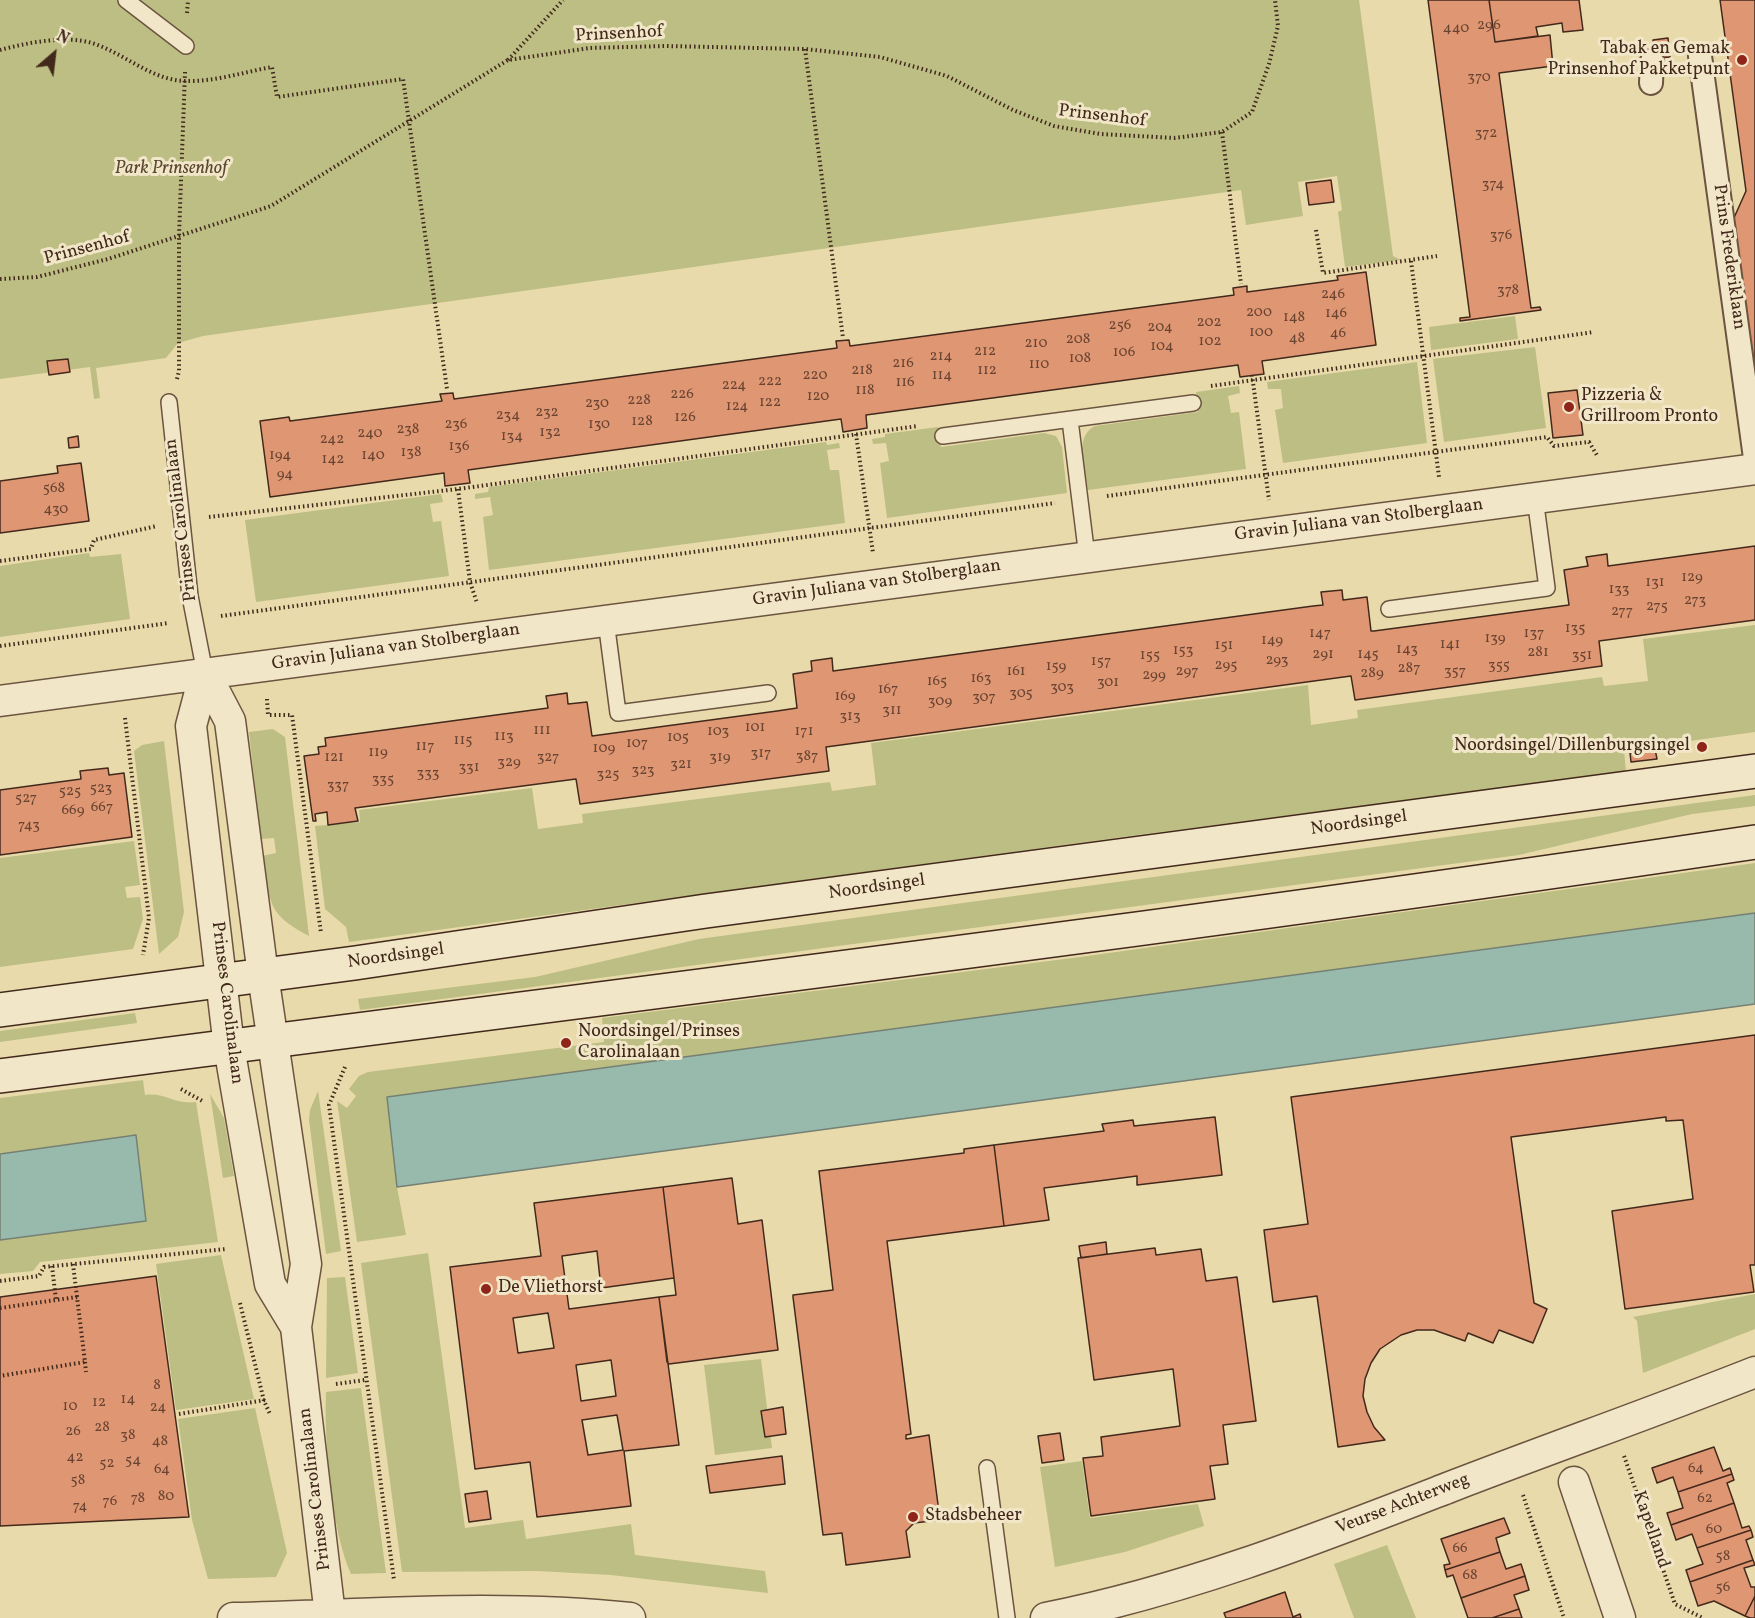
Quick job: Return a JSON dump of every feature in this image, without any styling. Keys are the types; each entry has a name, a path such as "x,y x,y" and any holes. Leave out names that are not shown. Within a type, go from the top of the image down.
{"main road":[{"name":"Noordsingel","path":"0,1010 329,966 718,910 1755,771"},
{"path":"0,1076 1577,869 1755,842"}],"street":[{"name":"Prins Frederiklaan","path":"1700,56 1755,458"},
{"name":"Gravin Juliana van Stolberglaan","path":"0,701 1755,469"},
{"name":"Prinses Carolinalaan","path":"206,673 230,721 262,975 306,1264 296,1327 330,1615"},
{"name":"Prinses Carolinalaan","path":"206,673 191,726 229,1047 270,1284 296,1327"},
{"name":"Veurse Achterweg","path":"1046,1618 1103,1607 1196,1582 1294,1548 1755,1372"},
{"path":"1575,1482 1620,1618"},
{"path":"233,1618 398,1610 573,1612 630,1618"}],"lane":[{"path":"126,0 186,46"},
{"name":"Prinses Carolinalaan","path":"169,402 181,520 195,619 206,673"},
{"path":"943,436 1193,403"},
{"path":"1070,420 1087,557"},
{"path":"1389,609 1547,588 1535,498"},
{"path":"606,621 618,713 768,693"},
{"path":"987,1468 1007,1618"}],"path":[{"path":"169,402 179,370 179,236 188,0"},
{"name":"Prinsenhof","path":"0,279 37,277 108,259 271,206 508,60 563,0"},
{"name":"Prinsenhof","path":"508,60 590,48 665,45 805,49 880,57 947,76 1013,110 1054,126 1100,134 1174,138 1222,132 1252,112 1269,64 1278,26 1275,0"},
{"path":"0,50 56,41 90,43 160,76 185,81 218,78 272,67 277,98 403,79 447,389"},
{"path":"805,49 843,338"},
{"path":"1222,132 1241,284"},
{"path":"1316,230 1323,273 1437,256"},
{"path":"1411,261 1442,510"},
{"path":"1206,387 1253,378 1424,358 1594,332"},
{"path":"1253,378 1273,532"},
{"path":"0,561 91,549 94,540 181,520 458,489 926,425"},
{"path":"856,435 877,584"},
{"path":"0,646 1547,437 1554,446 1589,442 1600,460 1608,458"},
{"path":"458,489 470,582 488,636"},
{"path":"262,666 268,715 292,715 316,910 329,966"},
{"path":"122,685 149,918 142,952 148,990"},
{"path":"340,1033 345,1069 329,1106 398,1610"},
{"path":"157,1056 160,1078 205,1102 206,1113"},
{"path":"225,1238 229,1261"},
{"path":"0,1281 39,1276 44,1267 226,1249"},
{"path":"73,1264 86,1372"},
{"path":"52,1266 56,1300"},
{"path":"238,1296 264,1401 274,1423"},
{"path":"0,1308 77,1297"},
{"path":"0,1376 85,1362"},
{"name":"Kapelland","path":"1614,1427 1675,1604 1703,1618"},
{"path":"1512,1463 1564,1618"}],"green space":[{"name":"Park Prinsenhof","path":"0,0 1359,0 1393,256 1401,260 1345,267 1338,212 1342,210 1337,176 1298,182 1303,216 1246,225 1241,190 203,336 178,343 166,358 96,368 100,398 94,399 90,367 0,379"},
{"path":"1515,316 1518,339 1431,350 1429,327"},
{"path":"1535,347 1546,428 1444,442 1433,359"},
{"path":"1417,362 1427,443 1283,463 1275,410 1283,408 1281,389 1268,389 1267,382"},
{"path":"1239,386 1240,393 1228,396 1231,413 1239,412 1246,469 1088,490 1082,446 1088,431 1095,426 1198,412 1196,392"},
{"path":"938,427 941,447 1044,433 1056,436 1062,447 1067,493 887,518 880,463 889,461 886,443 873,444 872,439 885,437 885,434"},
{"path":"826,442 827,445 839,443 840,448 827,450 830,470 839,470 845,523 489,570 483,517 493,515 490,497 475,499 475,494 488,492 489,487"},
{"path":"441,494 443,502 430,504 433,522 441,521 449,576 256,602 245,520"},
{"path":"89,553 90,557 121,554 130,619 0,637 0,566"},
{"path":"1755,625 1755,732 1624,750 1626,772 1137,835 349,942 346,927 325,909 315,826 360,822 359,810 532,788 538,829 583,823 582,814 830,782 832,791 876,785 871,743 1308,685 1311,725 1358,718 1357,710 1602,677 1604,686 1648,681 1643,639"},
{"path":"273,729 285,737 309,936 284,920 272,904 262,856 276,853 274,838 261,839 249,732"},
{"path":"164,741 184,912 178,937 159,954 134,751 142,745"},
{"path":"1755,795 1755,806 1692,814 1519,855 360,1010 358,999 535,977 699,939"},
{"path":"134,841 140,885 125,887 127,898 140,897 143,919 133,949 0,967 0,858"},
{"path":"1755,863 1755,913 397,1187 406,1235 357,1242 337,1101 347,1108 356,1096 349,1089 359,1076 368,1072 604,1042 602,1018 1080,957"},
{"path":"135,1013 137,1023 0,1042 0,1031"},
{"path":"143,1080 145,1095 158,1095 182,1102 196,1102 218,1242 40,1262 33,1271 0,1274 0,1240 146,1220 136,1135 0,1154 0,1098"},
{"path":"318,1091 341,1251 326,1254 309,1120 310,1110"},
{"path":"210,1094 224,1118 234,1176 223,1178"},
{"path":"428,1253 465,1528 523,1520 526,1539 631,1524 635,1555 765,1571 768,1593 611,1575 537,1571 402,1572 361,1263"},
{"path":"221,1255 254,1399 176,1410 156,1264"},
{"path":"345,1277 358,1373 326,1378 327,1278"},
{"path":"1755,1294 1755,1329 1643,1373 1637,1321 1633,1317"},
{"path":"761,1359 772,1448 715,1455 704,1365"},
{"path":"361,1388 386,1573 351,1574 338,1533 330,1484 326,1435 326,1392"},
{"path":"255,1408 287,1553 276,1577 208,1579 192,1520 178,1419"},
{"path":"1082,1461 1090,1518 1198,1504 1204,1526 1125,1552 1055,1567 1040,1467"},
{"path":"1387,1545 1416,1618 1354,1618 1334,1564"}],"shaded area":[{"path":"1755,913 1755,1004 397,1187 387,1097"},
{"path":"136,1135 146,1221 0,1240 0,1154"}],"building":[{"path":"1428,0 1489,0 1495,42 1550,35 1553,66 1499,73 1531,308 1540,307 1541,310 1460,321 1460,318 1470,317"},
{"path":"1489,0 1579,0 1583,30 1563,32 1562,23 1536,27 1538,36 1495,42"},
{"path":"1720,0 1755,0 1755,376 1733,220 1746,191"},
{"path":"1668,38 1670,57 1655,58 1653,40"},
{"path":"1331,180 1334,202 1309,205 1306,183"},
{"path":"1366,272 1376,345 1262,361 1264,374 1240,377 1238,365 866,415 867,428 843,432 841,419 468,470 470,483 445,486 444,473 270,497 260,421 289,417 290,421 442,401 440,394 453,393 454,399 837,348 836,341 849,340 850,346 1227,296 1234,295 1233,288 1247,286 1247,292 1338,280 1337,276"},
{"path":"68,359 70,372 49,375 47,361"},
{"path":"1577,390 1583,435 1553,438 1548,393"},
{"path":"78,436 79,447 69,448 68,438"},
{"path":"81,463 89,521 0,533 0,481 58,473 57,466"},
{"path":"1755,546 1755,620 1599,641 1602,666 1355,700 1351,676 826,747 829,771 580,804 576,779 355,808 358,821 328,825 327,812 315,814 316,821 313,821 304,756 319,754 318,747 326,746 325,738 548,708 546,696 567,693 568,704 587,702 592,736 777,711 797,708 793,674 812,671 811,661 832,658 833,671 1323,605 1321,592 1342,590 1343,600 1367,597 1371,631 1569,605 1564,570 1588,566 1586,557 1607,554 1608,566"},
{"path":"1655,749 1657,759 1631,762 1630,753"},
{"path":"108,768 109,775 124,773 132,837 0,855 0,790 81,779 80,771"},
{"path":"1755,1035 1755,1265 1750,1265 1754,1292 1625,1309 1612,1211 1693,1199 1683,1120 1666,1121 1666,1117 1511,1137 1534,1303 1547,1309 1533,1343 1499,1330 1493,1343 1468,1333 1465,1341 1434,1330 1417,1330 1401,1335 1380,1349 1365,1379 1363,1396 1367,1412 1374,1427 1385,1440 1338,1447 1317,1296 1273,1302 1264,1230 1308,1224 1291,1097"},
{"path":"1215,1117 1222,1175 1137,1185 1137,1176 1044,1188 1049,1220 1004,1226 994,1145 1104,1131 1102,1124 1133,1120 1134,1126"},
{"path":"994,1145 1004,1226 887,1241 911,1434 906,1435 906,1439 929,1435 940,1520 914,1523 906,1531 910,1557 846,1565 842,1533 823,1535 793,1297 793,1295 833,1290 819,1171 964,1153 964,1149"},
{"path":"732,1178 738,1224 762,1220 778,1350 669,1364 659,1297 676,1295 663,1187"},
{"path":"663,1187 674,1278 601,1288 597,1251 562,1256 569,1309 659,1297 679,1445 624,1451 631,1506 537,1517 530,1462 475,1469 450,1267 541,1256 534,1203","holes":["548,1313 554,1348 518,1353 513,1318","611,1360 616,1396 581,1401 576,1365","617,1415 623,1450 588,1455 582,1420"]},
{"path":"1106,1242 1107,1254 1081,1258 1079,1246"},
{"path":"1155,1248 1156,1255 1201,1249 1206,1281 1237,1277 1256,1421 1223,1425 1228,1464 1210,1466 1215,1499 1091,1516 1083,1458 1103,1456 1101,1437 1180,1426 1173,1369 1094,1380 1078,1258"},
{"path":"156,1276 189,1517 0,1526 0,1297"},
{"path":"783,1407 786,1434 765,1437 761,1411"},
{"path":"1060,1433 1064,1460 1042,1463 1038,1436"},
{"path":"1714,1447 1723,1471 1730,1468 1732,1474 1678,1492 1673,1477 1657,1483 1652,1468"},
{"path":"782,1456 785,1484 710,1493 706,1466"},
{"path":"1732,1474 1734,1480 1727,1483 1734,1503 1671,1525 1667,1513 1683,1508 1678,1492"},
{"path":"487,1491 491,1519 469,1522 465,1494"},
{"path":"1734,1503 1742,1528 1749,1526 1751,1530 1697,1548 1692,1534 1676,1540 1671,1525"},
{"path":"1504,1518 1510,1533 1496,1538 1500,1552 1445,1570 1444,1565 1450,1564 1441,1539"},
{"path":"1751,1530 1753,1537 1746,1540 1753,1560 1690,1582 1686,1570 1703,1564 1697,1548"},
{"path":"1500,1552 1506,1569 1521,1564 1525,1576 1461,1598 1453,1575 1447,1577 1445,1570"},
{"path":"1753,1560 1755,1565 1744,1568 1751,1587 1755,1587 1755,1596 1745,1616 1714,1601 1698,1606 1690,1582"},
{"path":"1525,1576 1529,1590 1514,1595 1519,1609 1492,1618 1468,1618 1461,1598"},
{"path":"1285,1592 1293,1617 1300,1614 1301,1618 1226,1618 1224,1613"},
{"path":"1755,1596 1755,1618 1750,1618 1745,1616"},
{"path":"1519,1609 1522,1618 1492,1618"}],"place":[{"name":"Tabak en Gemak Prinsenhof Pakketpunt","path":"1742,60"},
{"name":"Pizzeria & Grillroom Pronto","path":"1569,407"},
{"name":"Noordsingel/Dillenburgsingel","path":"1702,747"},
{"name":"Noordsingel/Prinses Carolinalaan","path":"566,1043"},
{"name":"De Vliethorst","path":"486,1289"},
{"name":"Stadsbeheer","path":"913,1517"}]}
